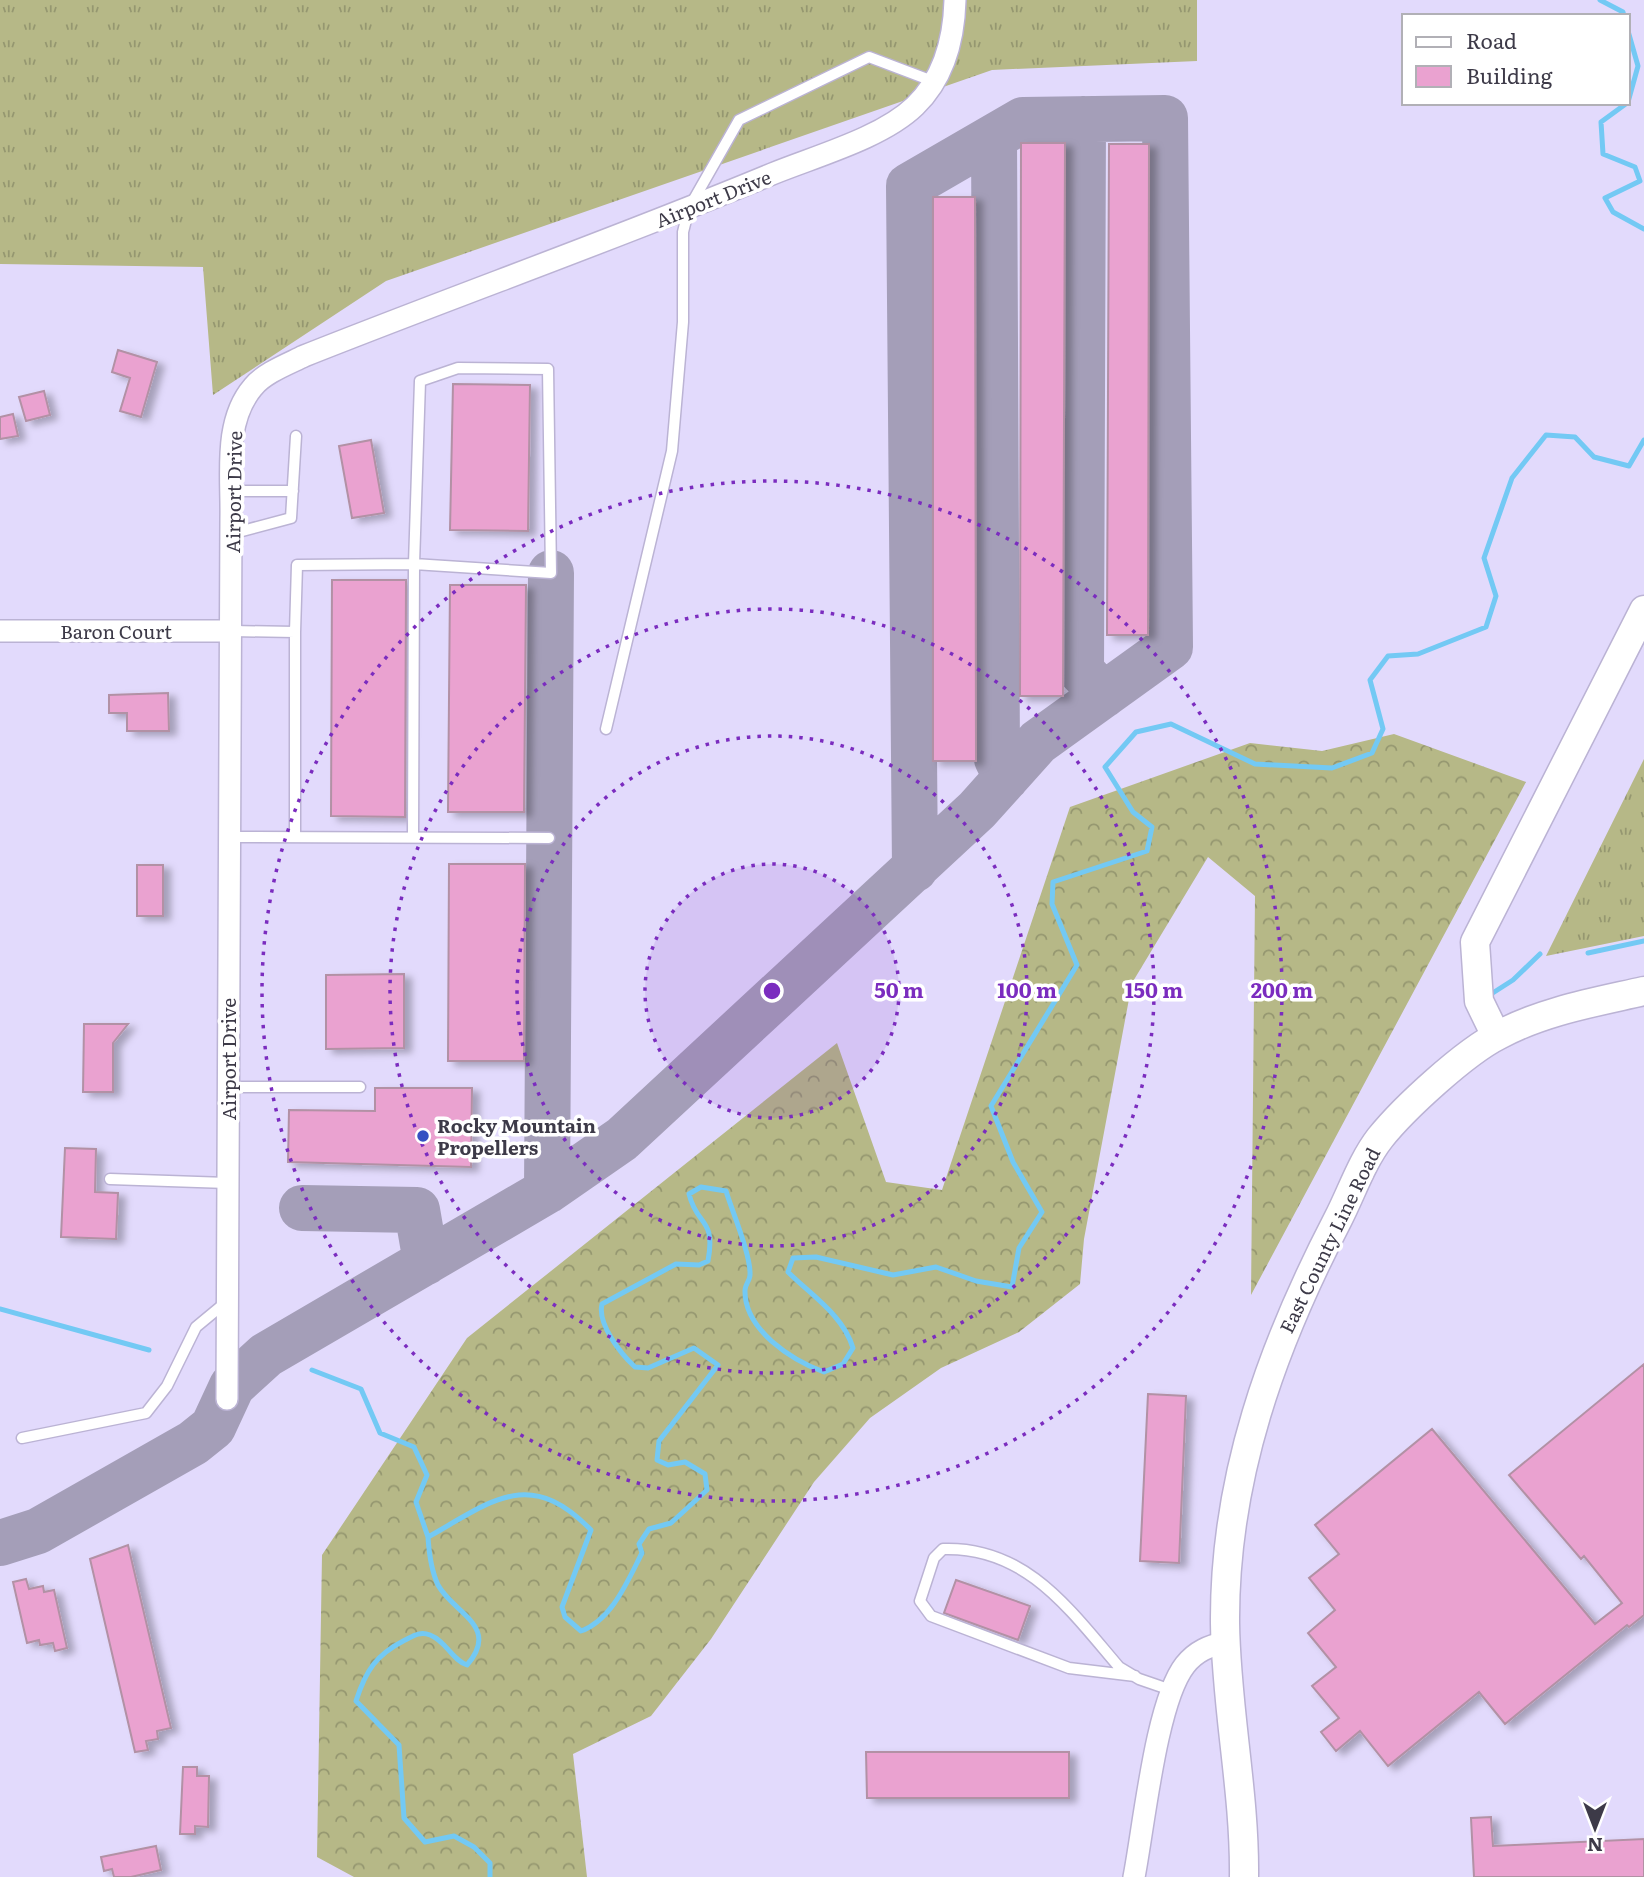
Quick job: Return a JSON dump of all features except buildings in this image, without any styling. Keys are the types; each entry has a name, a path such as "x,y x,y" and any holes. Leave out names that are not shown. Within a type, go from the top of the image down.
{"main road":[{"path":"1496,1035 1479,1001 1475,942 1644,610"},
{"name":"East County Line Road","path":"1244,1877 1244,1835 1226,1642 1228,1558 1241,1464 1263,1387 1292,1311 1380,1138 1438,1081 1496,1035 1531,1020 1644,991"}],"street":[{"name":"Airport Drive","path":"227,1399 225,1303 231,534 233,430 242,403 254,385 288,363 688,208 887,126 914,107 935,82 950,43 955,0"},
{"name":"Baron Court","path":"0,631 232,631"},
{"path":"1134,1877 1171,1689 1185,1664 1198,1651 1226,1642"}],"lane":[{"path":"606,729 650,554 672,452 683,322 683,232 688,208 739,120 869,57 935,82"},
{"path":"295,837 297,565 414,564 551,573 548,369 458,368 420,381 414,564 413,837"},
{"path":"231,534 291,518 296,436"},
{"path":"232,491 293,491"},
{"path":"232,631 295,632"},
{"path":"230,837 549,838"},
{"path":"227,1087 360,1087"},
{"path":"110,1179 227,1183"},
{"path":"23,1438 134,1418 146,1413 167,1386 196,1327 225,1303"},
{"path":"1135,1676 1069,1668 931,1616 920,1601 934,1558 943,1549 961,1548 995,1558 1037,1577 1119,1667 1171,1689"}],"green space":[{"path":"0,0 1197,0 1197,61 992,70 386,281 213,395 203,267 0,264"},
{"path":"1394,734 1526,782 1251,1295 1255,896 1208,857 1132,983 1084,1239 1080,1284 1019,1332 941,1368 870,1418 814,1482 711,1639 651,1716 573,1754 587,1877 354,1877 317,1857 322,1555 467,1338 837,1043 886,1182 942,1190 1070,807 1250,743 1322,751"},
{"path":"1644,759 1644,936 1546,956"}],"waterway":[{"path":"1600,0 1624,14"},
{"path":"1630,38 1638,66 1630,95"},
{"path":"1624,105 1601,122 1603,154 1635,167 1640,181 1605,198 1613,212 1644,229"},
{"path":"490,1877 490,1863 474,1847 454,1836 425,1842 404,1818 399,1745 356,1701 373,1664 395,1646 414,1636 423,1634 436,1638 467,1665 476,1652 479,1640 477,1630 438,1585 428,1537 471,1512 510,1496 529,1495 548,1499 569,1510 591,1530 562,1607 565,1617 581,1631 602,1618 618,1598 642,1553 639,1544 649,1529 671,1523 707,1490 705,1474 685,1462 668,1465 657,1460 659,1441 718,1365 694,1348 648,1368 635,1367 611,1338 601,1312 602,1304 676,1264 699,1265 708,1261 708,1229 692,1205 689,1194 701,1187 726,1191 748,1256 750,1275 745,1290 752,1318 772,1342 798,1360 824,1372 843,1364 853,1348 834,1316 788,1272 793,1258 816,1257 893,1275 936,1267 976,1281 1012,1287 1019,1248 1042,1212 1013,1162 991,1106 1077,965 1052,904 1053,882 1147,851 1152,827 1133,812 1105,767 1136,732 1171,724 1255,764 1332,768 1372,753 1383,729 1370,680 1388,656 1418,654 1486,627 1496,596 1484,558 1512,478 1546,435 1575,437 1594,457 1629,466 1644,440"},
{"path":"1588,953 1644,941"},
{"path":"1488,996 1513,980 1540,954"},
{"path":"0,1309 149,1350"},
{"path":"312,1370 361,1389 380,1433 414,1447 427,1475 416,1502 428,1537"}],"taxiway":[{"path":"0,1543 38,1531 193,1443 213,1427 232,1386 266,1355 547,1191 622,1139 977,810 1038,742 1170,647 1165,118 1023,120 909,186 915,869"},
{"path":"1083,119 1081,671 1104,695"},
{"path":"994,137 997,759 1006,778"},
{"path":"547,1191 551,573"},
{"path":"302,1208 417,1210 426,1262"}],"place":[{"name":"Rocky Mountain Propellers","path":"423,1136"}]}
